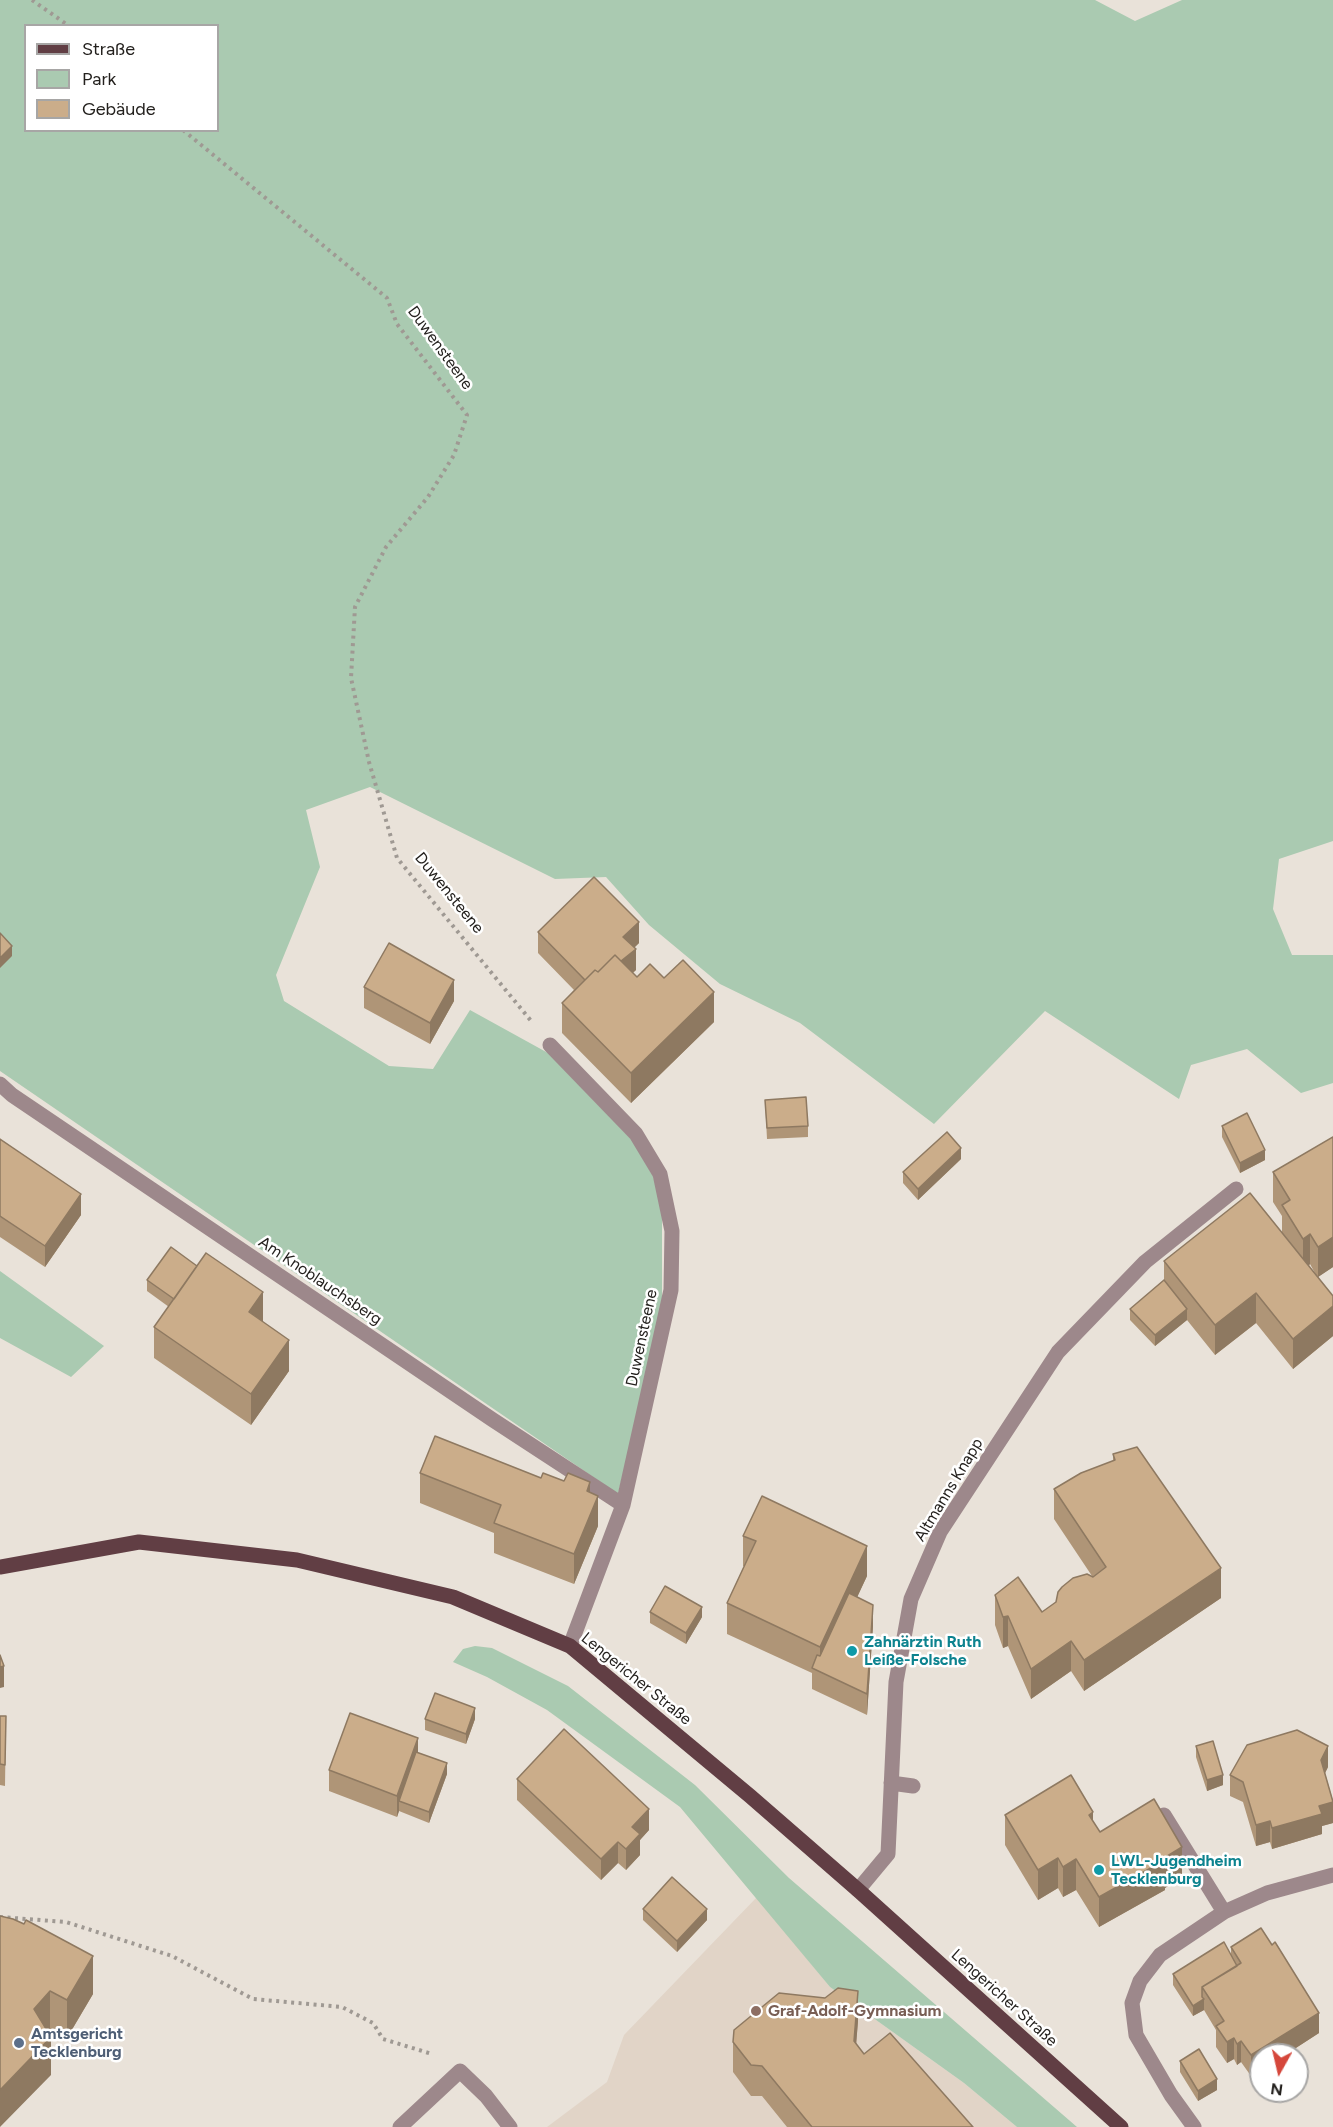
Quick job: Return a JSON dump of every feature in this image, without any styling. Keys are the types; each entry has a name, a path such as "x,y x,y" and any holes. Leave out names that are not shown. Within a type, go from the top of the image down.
{"main road":[{"name":"Lengericher Straße","path":"0,1567 139,1542 297,1560 453,1597 570,1646 750,1796 858,1890 1121,2127"}],"street":[{"name":"Duwensteene","path":"550,1045 636,1134 660,1174 672,1231 671,1290 623,1505 570,1646"},
{"name":"Am Knoblauchsberg","path":"0,1084 31,1108 493,1420 623,1505"},
{"name":"Altmanns Knapp","path":"858,1890 888,1854 896,1682 911,1599 940,1532 1058,1352 1145,1262 1236,1189"},
{"path":"891,1783 913,1786"},
{"path":"1164,1815 1224,1912"},
{"path":"1194,2127 1171,2095 1136,2035 1132,2003 1140,1981 1160,1955 1224,1912 1267,1893 1333,1875"},
{"path":"400,2127 460,2072 486,2096 510,2127"}],"path":[{"path":"32,0 66,24"},
{"name":"Duwensteene","path":"185,132 387,298 397,324 467,415 454,454 428,497 386,547 355,607 351,678 369,762 397,858 550,1045"},
{"path":"0,1917 66,1922 77,1925 172,1956 253,1999 342,2007 373,2023 383,2039 441,2057 460,2072"}],"shaded area":[{"name":"Graf-Adolf-Gymnasium","path":"757,1897 830,1987 964,2083 1017,2127 547,2127 607,2082 624,2035"}],"green space":[{"path":"0,0 1095,0 1135,21 1182,0 1333,0 1333,841 1279,859 1273,909 1292,955 1333,955 1333,1083 1301,1093 1247,1049 1191,1065 1179,1099 1045,1011 934,1124 800,1023 720,984 649,925 606,877 555,879 370,787 306,810 320,867 276,975 284,1001 389,1066 433,1069 470,1010 548,1053 632,1140 653,1176 662,1206 662,1313 618,1494 0,1071"},
{"path":"0,1271 104,1346 71,1377 0,1338"},
{"path":"475,1646 492,1648 568,1686 695,1785 789,1878 1077,2127 1017,2127 964,2083 830,1987 680,1807 547,1710 487,1677 453,1662 463,1649"}],"building":[{"path":"594,877 639,922 623,937 636,949 621,961 615,955 598,972 595,970 585,980 538,932"},
{"path":"0,933 12,946 0,958"},
{"path":"389,943 454,980 430,1023 364,987"},
{"path":"615,955 637,977 650,964 664,978 683,960 714,992 631,1073 562,1003 595,970 598,972"},
{"path":"806,1097 808,1126 767,1128 765,1100"},
{"path":"1247,1113 1265,1150 1240,1163 1222,1126"},
{"path":"947,1132 961,1148 918,1189 903,1172"},
{"path":"1333,1137 1333,1237 1318,1247 1310,1234 1303,1239 1282,1205 1290,1200 1273,1172"},
{"path":"0,1139 81,1194 45,1246 0,1216"},
{"path":"1250,1193 1333,1296 1333,1306 1293,1339 1256,1293 1215,1325 1164,1261"},
{"path":"171,1247 197,1266 174,1299 147,1280"},
{"path":"206,1253 263,1292 249,1312 289,1340 251,1394 154,1327"},
{"path":"1164,1280 1187,1309 1155,1335 1130,1309"},
{"path":"435,1436 541,1478 543,1473 564,1481 568,1473 590,1482 587,1491 598,1496 574,1554 494,1523 501,1505 420,1473"},
{"path":"1137,1447 1221,1568 1084,1660 1071,1641 1031,1669 1008,1616 1003,1617 995,1595 1018,1577 1042,1612 1056,1602 1058,1592 1073,1578 1087,1574 1093,1577 1106,1567 1054,1489 1081,1473 1115,1460 1113,1454"},
{"path":"762,1496 867,1546 820,1647 727,1603 756,1541 743,1536"},
{"path":"665,1586 702,1607 686,1633 650,1612"},
{"name":"Zahnärztin Ruth Leiße-Folsche","path":"849,1593 873,1605 867,1694 812,1668 817,1655 820,1656"},
{"path":"0,1655 4,1666 0,1667"},
{"path":"435,1693 475,1708 466,1734 425,1719"},
{"path":"350,1713 418,1738 397,1796 329,1770"},
{"path":"0,1716 6,1716 5,1765 0,1764"},
{"path":"564,1729 649,1809 632,1827 640,1834 626,1849 618,1842 601,1859 517,1779"},
{"path":"1297,1730 1328,1746 1321,1760 1333,1802 1319,1806 1322,1814 1272,1828 1270,1821 1256,1825 1243,1782 1230,1775 1247,1745"},
{"path":"1213,1741 1223,1775 1207,1780 1196,1746"},
{"path":"416,1752 447,1763 429,1812 399,1801"},
{"path":"1071,1775 1093,1812 1089,1815 1100,1832 1154,1799 1182,1847 1164,1858 1165,1860 1099,1897 1076,1859 1063,1867 1058,1858 1038,1870 1005,1815"},
{"path":"672,1877 707,1909 677,1941 643,1909"},
{"name":"Amtsgericht Tecklenburg","path":"0,1916 24,1924 26,1920 93,1956 67,2000 50,1991 34,2009 51,2037 0,2090"},
{"path":"1261,1928 1272,1945 1275,1942 1319,2013 1270,2043 1249,2043 1249,2052 1241,2041 1237,2044 1234,2038 1227,2042 1216,2026 1224,2021 1202,1987 1241,1963 1231,1947"},
{"path":"1224,1942 1237,1966 1202,1987 1204,1999 1193,2006 1173,1974"},
{"path":"838,1988 858,1991 854,2041 864,2054 890,2033 973,2127 812,2127 762,2066 751,2065 733,2042 734,2030 779,1993 825,1998"},
{"path":"1199,2049 1217,2079 1198,2091 1180,2061"}],"place":[{"name":"Zahnärztin Ruth Leiße-Folsche","path":"852,1651"},
{"name":"LWL-Jugendheim Tecklenburg","path":"1099,1870"},
{"name":"Graf-Adolf-Gymnasium","path":"756,2011"},
{"name":"Amtsgericht Tecklenburg","path":"19,2043"}]}
